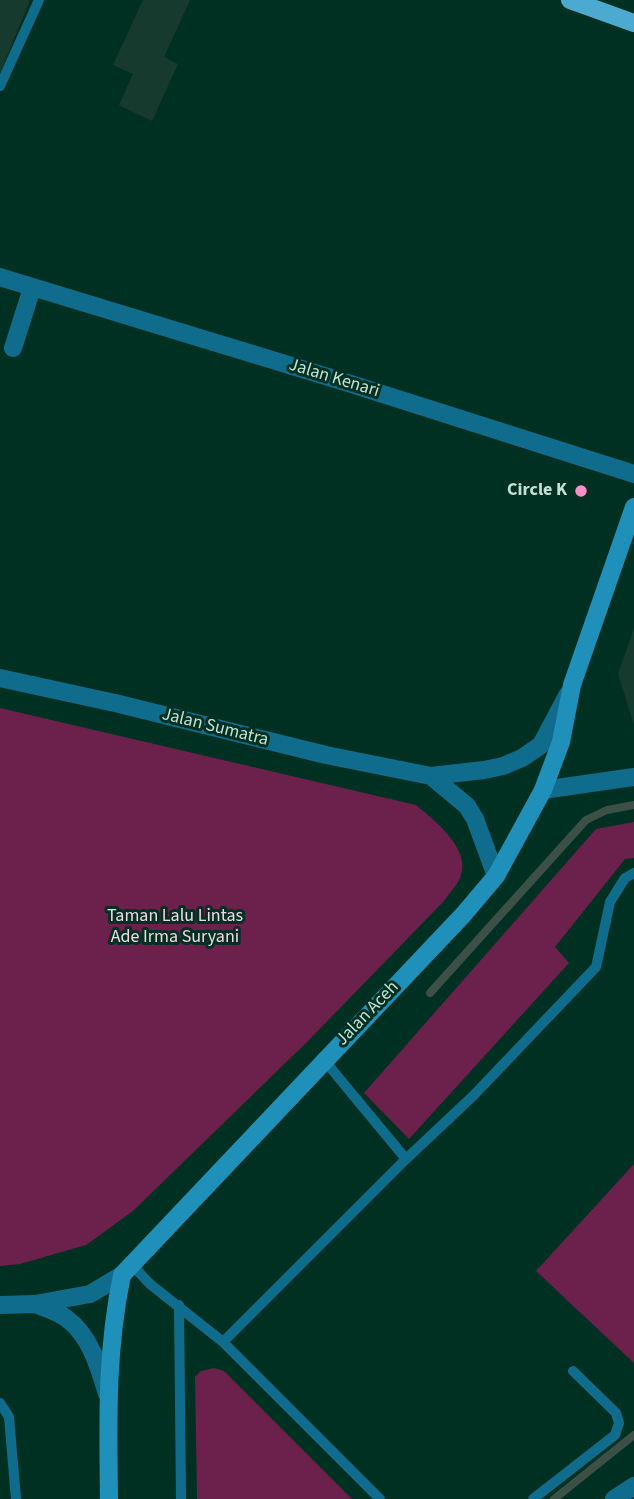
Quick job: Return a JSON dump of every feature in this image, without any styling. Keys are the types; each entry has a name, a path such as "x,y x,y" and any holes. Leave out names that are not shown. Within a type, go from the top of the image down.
{"main road":[{"path":"570,0 634,23"},
{"name":"Jalan Aceh","path":"126,1270 463,915 496,876 543,790 561,742 572,685 634,507"},
{"path":"109,1499 107,1395 112,1321 126,1270"}],"street":[{"name":"Jalan Kenari","path":"0,277 634,474"},
{"path":"13,348 32,288"},
{"name":"Jalan Sumatra","path":"0,678 115,703 326,755 431,776 494,768 522,758 541,745 572,685"},
{"name":"Jalan Sumatra","path":"431,776 467,806 475,819 496,876"},
{"path":"543,790 634,777"},
{"path":"0,1305 35,1304 90,1294 126,1270"},
{"path":"35,1304 65,1317 81,1332 97,1362 107,1395"},
{"path":"614,1499 634,1486"}],"lane":[{"path":"0,86 38,0"},
{"path":"223,1342 406,1159 473,1097 596,967 610,902 625,878 634,873"},
{"path":"324,1060 406,1159"},
{"path":"126,1270 150,1284 223,1342 380,1499"},
{"path":"178,1305 181,1499"},
{"path":"533,1499 615,1435 619,1423 616,1413 573,1371"},
{"path":"0,1403 9,1417 16,1499"}],"shaded area":[{"path":"0,0 30,0 0,73"},
{"path":"143,0 190,0 164,57 178,64 152,121 119,105 133,74 113,65"},
{"path":"634,628 634,724 618,674"}],"green space":[{"name":"Taman Lalu Lintas Ade Irma Suryani","path":"0,708 416,805 450,837 457,847 463,867 460,878 444,901 308,1041 133,1211 86,1245 20,1264 0,1266"},
{"path":"634,822 634,858 625,859 555,947 569,963 409,1139 364,1093 596,829"},
{"path":"634,1164 634,1363 536,1271"},
{"path":"214,1368 224,1371 352,1499 197,1499 195,1377 201,1371"}],"waterway":[{"path":"430,993 586,820 607,810 634,805"},
{"path":"554,1499 634,1435"}],"place":[{"name":"Circle K","path":"581,491"}]}
